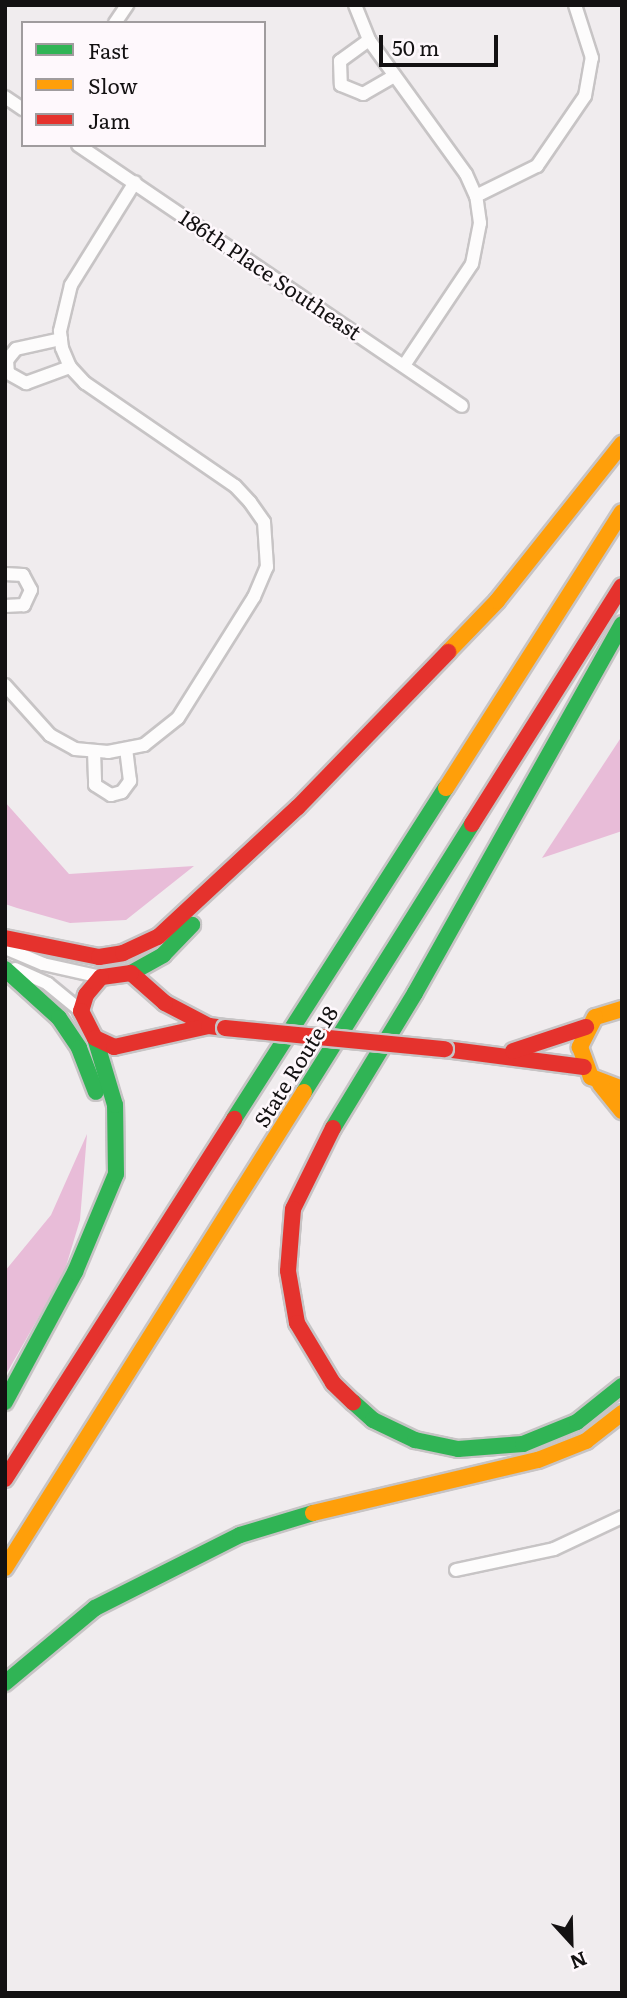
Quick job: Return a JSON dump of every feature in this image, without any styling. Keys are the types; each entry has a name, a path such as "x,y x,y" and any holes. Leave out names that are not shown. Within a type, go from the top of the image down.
{"main road":[{"path":"5,938 75,955 99,957 142,946 176,922 298,807 497,601 622,444"},
{"name":"State Route 18","path":"5,1479 622,512"},
{"name":"State Route 18","path":"5,1568 622,586"},
{"path":"622,624 415,993 312,1163 293,1209 288,1271 297,1323 333,1384 373,1420 415,1440 458,1450 523,1444 577,1422 622,1386"},
{"path":"5,1402 92,1235 118,1158 114,1097 95,1038 81,1012 86,995 101,977 131,973 163,955 233,888 298,807"},
{"path":"5,967 59,1018 92,1077 103,1150 92,1235"},
{"path":"131,973 165,1003 217,1027"},
{"path":"499,1054 586,1027 607,1011 622,1009"},
{"path":"95,1038 125,1047 217,1027 499,1054 584,1067"},
{"path":"586,1027 580,1047 584,1067 622,1111"},
{"path":"600,1084 622,1088"},
{"path":"5,1682 95,1608 240,1535 284,1520 538,1461 586,1440 622,1413"}],"street":[{"path":"116,21 127,5"},
{"path":"355,5 369,40 466,174 477,196 479,235 472,264 405,364"},
{"path":"477,196 537,166 588,85 592,58 575,5"},
{"path":"369,40 340,61 341,85 363,94 394,76"},
{"path":"5,97 21,107"},
{"name":"186th Place Southeast","path":"81,147 405,364 462,406"},
{"path":"5,685 50,735 75,749 108,752 144,745 178,718 254,597 267,567 264,522 235,486 85,383 70,367 61,343 71,285 135,182"},
{"path":"61,343 16,349 7,360 8,373 26,383 70,367"},
{"path":"5,574 23,575 31,590 24,605 5,606"},
{"path":"94,751 95,785 110,795 122,792 130,781 126,749"},
{"path":"5,948 43,964 101,977"},
{"path":"5,967 48,984 81,1012"},
{"path":"456,1570 554,1549 622,1517"}],"shaded area":[{"path":"622,736 622,831 542,858"},
{"path":"5,802 69,874 194,866 126,920 70,923 5,904"},
{"path":"87,1134 80,1220 64,1273 5,1376 5,1271 51,1215"}],"traffic: fast":[{"path":"333,1128 415,993 622,624"},
{"path":"234,1119 446,788"},
{"path":"304,1092 472,824"},
{"path":"131,973 163,955 192,925"},
{"path":"5,969 59,1018 79,1048 96,1092"},
{"path":"5,1402 75,1272 116,1174 115,1105 95,1038"},
{"path":"353,1402 373,1420 415,1440 458,1449 523,1444 577,1422 622,1386"},
{"path":"5,1683 95,1608 240,1535 313,1513"}],"traffic: slow":[{"path":"448,652 497,601 622,444"},
{"path":"446,788 622,512"},
{"path":"622,1009 595,1017 580,1047 591,1077 622,1089"},
{"path":"600,1084 622,1111"},
{"path":"5,1568 304,1092"},
{"path":"313,1513 538,1460 586,1441 622,1413"}],"traffic: jam":[{"path":"472,824 622,586"},
{"path":"5,938 99,957 123,953 158,937 298,807 448,652"},
{"path":"209,1026 165,1003 131,973 101,977 86,995 81,1011 95,1038 114,1047 209,1026 225,1028"},
{"path":"513,1051 586,1027"},
{"path":"225,1028 445,1049"},
{"path":"445,1049 584,1067"},
{"path":"5,1479 234,1119"},
{"path":"333,1128 293,1209 288,1271 297,1323 333,1383 353,1402"}]}
